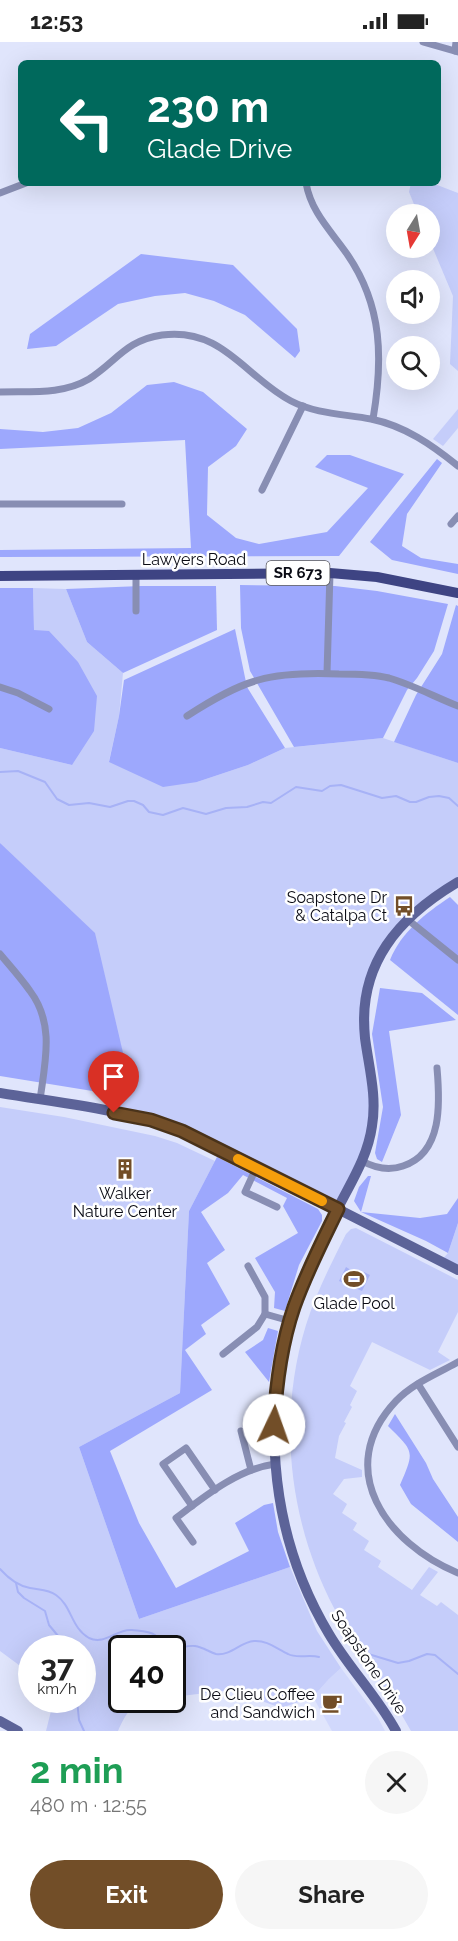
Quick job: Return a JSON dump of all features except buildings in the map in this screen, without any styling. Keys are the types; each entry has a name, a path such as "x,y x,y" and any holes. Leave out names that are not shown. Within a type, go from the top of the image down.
{"main road":[{"name":"Lawyers Road","path":"0,576 330,573 377,577 458,593"}],"street":[{"path":"423,42 456,52 456,42"},
{"path":"0,194 19,186"},
{"path":"307,186 317,214 350,258 371,304 380,356 373,419"},
{"path":"0,392 64,389 88,379 137,342 159,335 182,334 204,339 225,350 277,392 303,406 324,412 373,419 402,429 416,436 458,466"},
{"path":"262,490 303,406"},
{"path":"0,504 122,504"},
{"path":"452,524 458,516"},
{"path":"327,673 330,573"},
{"path":"136,574 136,611"},
{"path":"187,716 225,692 258,679 291,673 384,677 458,706"},
{"path":"0,687 18,693 49,710"},
{"name":"Soapstone Drive","path":"396,1731 380,1704 336,1645 310,1597 286,1527 275,1464 274,1425 277,1387 290,1321 304,1281 362,1161 371,1135 374,1088 365,1035 367,997 373,974 383,951 407,919 436,895 458,882"},
{"path":"407,919 458,960"},
{"path":"0,954 31,991 46,1026 47,1050 40,1100"},
{"path":"362,1161 379,1168 397,1168 414,1161 426,1150 434,1134 438,1113 439,1092 436,1068"},
{"path":"0,1093 140,1117 160,1123 198,1138 458,1270"},
{"path":"256,1168 245,1192 277,1207"},
{"path":"223,1354 257,1327 265,1314 265,1297 248,1266"},
{"path":"265,1314 290,1321"},
{"path":"458,1362 418,1384 398,1399 385,1414 376,1431 369,1455 371,1490 385,1518 410,1546 433,1562 458,1573"},
{"path":"418,1384 458,1447"},
{"path":"241,1431 251,1470"},
{"path":"192,1506 163,1464 186,1448 215,1490"},
{"path":"193,1542 176,1518 239,1475 275,1464"},
{"path":"0,1721 18,1731"}],"shaded area":[{"path":"410,186 440,186 458,193 458,371 450,364 453,296 437,258 440,258 440,204 414,204 409,192"},
{"path":"141,254 233,265 297,329 300,351 295,358 245,315 214,301 185,293 155,296 118,304 56,346 27,349 30,334"},
{"path":"174,382 203,392 247,429 236,446 208,467 207,515 236,538 259,544 327,532 368,488 315,467 327,455 350,455 404,474 339,556 0,557 0,550 191,548 185,440 0,449 0,429 43,432 78,428 111,413 147,385"},
{"path":"458,409 458,428 443,446 433,439"},
{"path":"437,459 442,463 407,514 402,546 421,558 458,564 458,574 392,560 370,542"},
{"path":"240,585 335,586 448,604 434,651 407,690 383,738 294,747 250,671 241,628"},
{"path":"216,586 217,630 123,673 87,642 66,589"},
{"path":"0,588 33,588 34,630 49,631 78,662 97,696 94,731 72,765 0,748"},
{"path":"33,588 66,589 87,642 123,673 119,716 109,761 197,782 248,765 285,748 383,738 458,763 458,882 399,928 369,989 372,1126 338,1209 198,1138 114,1113 124,1057 0,843 0,748 72,765 34,630"},
{"path":"456,605 458,606 458,763 394,742 416,695 442,654"},
{"path":"235,629 247,687 285,748 248,765 197,782 163,787 109,762 124,680"},
{"path":"0,843 95,933 124,1057 117,1095 0,1076"},
{"path":"450,897 458,905 458,1015 390,960 407,932"},
{"path":"380,988 422,993 456,1020 389,1031 401,1115 382,1162 377,1159 375,1153 383,1107 372,1034"},
{"path":"0,1107 64,1117 155,1136 177,1143 215,1161 189,1211 180,1393 79,1447 139,1619 290,1567 317,1631 341,1668 313,1697 281,1708 231,1690 186,1695 186,1635 108,1635 108,1713 128,1713 118,1731 46,1731 50,1713 96,1713 96,1635 18,1635 18,1664 0,1651"},
{"path":"217,1157 318,1209 322,1215 322,1221 299,1265 285,1311 274,1308 275,1292 255,1258 298,1233 283,1206 287,1198 243,1175 228,1193 201,1212 225,1250 207,1263 230,1304 201,1325 206,1334 185,1350 212,1390 110,1451 139,1523 176,1588 249,1551 235,1523 264,1505 273,1503 278,1532 290,1567 139,1619 79,1447 180,1393 189,1211"},
{"path":"368,1176 371,1176 361,1212 354,1201 359,1187"},
{"path":"458,1198 458,1223 448,1253 361,1212 420,1218 447,1214"},
{"path":"458,1223 458,1269 441,1261 448,1253"},
{"path":"356,1228 458,1280 458,1312 438,1352 450,1360 430,1370 372,1342 350,1386 357,1391 339,1436 335,1458 362,1470 362,1477 344,1479 333,1494 347,1504 342,1513 357,1523 353,1530 369,1541 364,1550 381,1561 378,1567 412,1590 429,1567 438,1572 420,1595 437,1606 441,1602 458,1615 458,1731 411,1731 334,1608 307,1541 298,1505 292,1470 290,1433 297,1361 306,1325 319,1290 346,1234"},
{"name":"Glade Pool","path":"346,1267 362,1277 364,1272 370,1275 362,1291 339,1281"},
{"path":"268,1328 278,1331 269,1382 245,1352 263,1340"},
{"path":"395,1414 458,1517 458,1542 411,1504 400,1485 410,1458 403,1441 388,1426"},
{"path":"341,1668 385,1731 332,1731 313,1697"}],"waterway":[{"path":"0,772 18,771 45,782 57,799 69,805 89,803 110,807 134,801 143,805 149,812 163,815 183,808 206,814 226,808 247,807 263,802 271,803 296,787 322,791 330,786 341,785 382,798 396,796 410,802 439,796 449,798 458,806"},
{"path":"0,1569 21,1585 56,1595 65,1605 78,1629 95,1640 132,1630 153,1634 166,1646 172,1648 195,1646 221,1654 249,1642 259,1641 292,1655 319,1657"},
{"path":"16,1583 18,1592 24,1598 45,1611 49,1625 57,1635"},
{"path":"365,1653 398,1663 427,1654 435,1655 458,1674"},
{"path":"78,1713 84,1731"}],"slow traffic":[{"path":"238,1159 322,1201"}],"place":[{"name":"Soapstone Dr & Catalpa Ct","path":"404,906"},
{"name":"Walker Nature Center","path":"125,1169"},
{"name":"Glade Pool","path":"354,1279"},
{"name":"De Clieu Coffee and Sandwich","path":"332,1703"}],"route":[{"path":"114,1113 140,1117 182,1131 338,1209 294,1306 280,1363 274,1425"}]}
